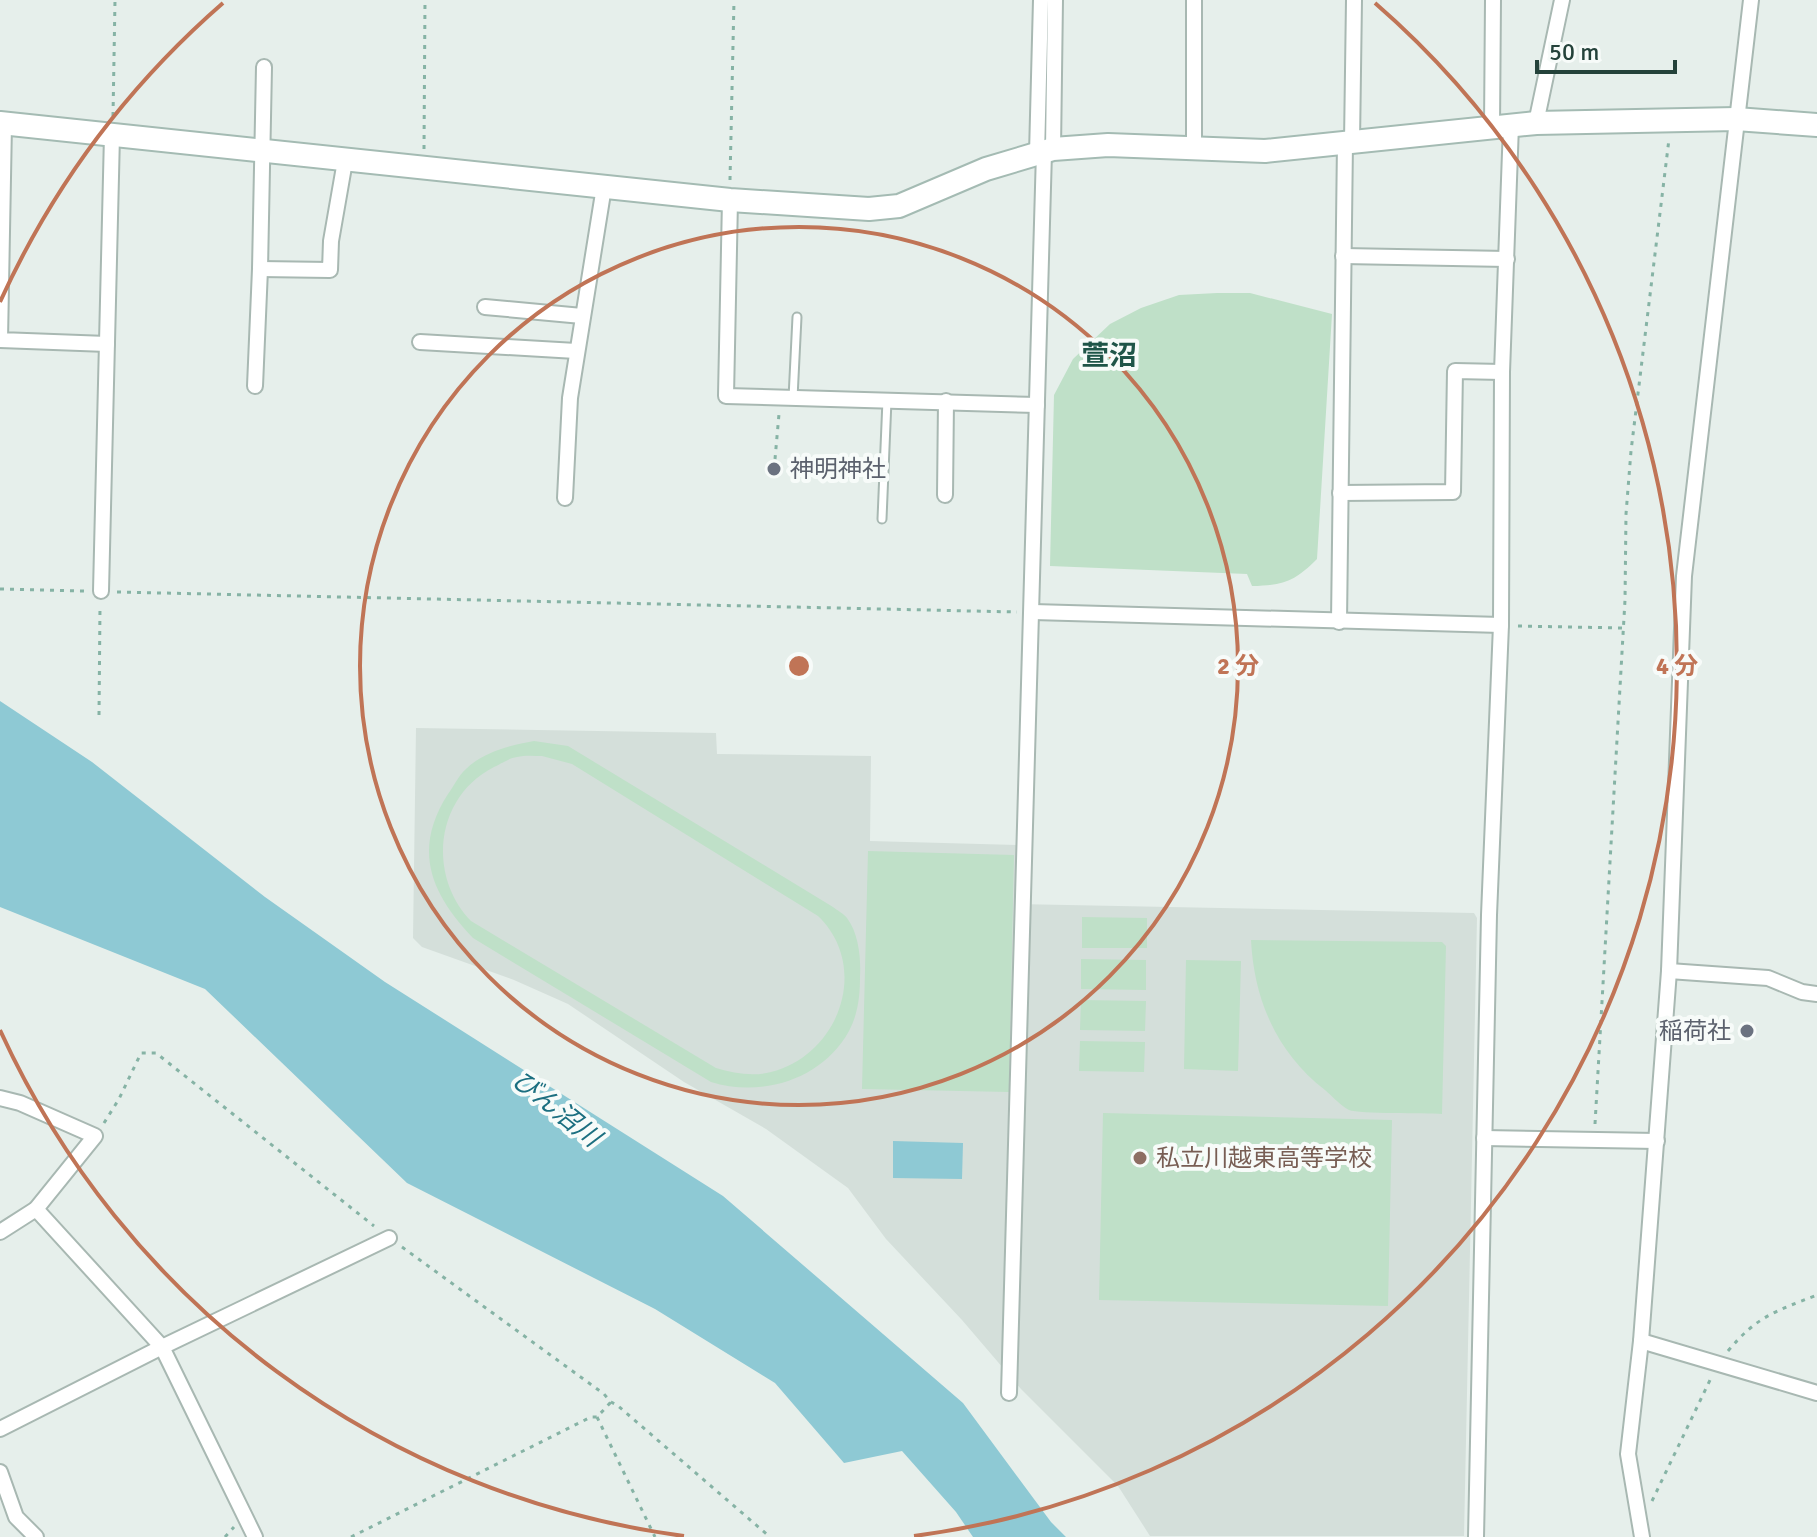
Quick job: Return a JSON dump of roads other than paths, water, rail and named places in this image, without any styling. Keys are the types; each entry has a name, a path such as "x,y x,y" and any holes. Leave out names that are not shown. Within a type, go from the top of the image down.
{"street":[{"path":"1009,1393 1045,152 1046,98 1041,0"},
{"path":"1046,98 1055,0"},
{"path":"1194,0 1194,148"},
{"path":"1339,622 1343,256 1354,0"},
{"path":"1476,1537 1489,915 1501,625 1502,372 1507,259 1493,0"},
{"path":"1536,123 1562,0"},
{"path":"1642,1537 1628,1454 1641,1341 1669,971 1684,576 1751,0"},
{"path":"255,386 264,67"},
{"path":"107,344 0,340 2,124 730,200 883,209 899,206 986,169 1045,152 1108,145 1265,151 1536,123 1736,119 1817,125"},
{"path":"101,591 112,135"},
{"path":"260,269 330,270 331,241 345,161"},
{"path":"565,498 567,421 604,187"},
{"path":"730,200 726,396 1037,405"},
{"path":"1343,256 1507,259"},
{"path":"485,307 582,316"},
{"path":"420,342 576,351"},
{"path":"1340,493 1453,492 1455,371 1502,372"},
{"path":"945,495 946,401"},
{"path":"1033,612 1501,625"},
{"path":"1669,971 1768,978 1802,992 1817,994"},
{"path":"0,1098 20,1103 95,1136 36,1209 0,1232"},
{"path":"1484,1138 1657,1141"},
{"path":"36,1209 162,1347 255,1537"},
{"path":"0,1429 389,1238"},
{"path":"1641,1341 1817,1393"},
{"path":"0,1472 7,1513 16,1517 36,1537"}],"lane":[{"path":"787,398 797,317"},
{"path":"882,519 887,400"}],"water":[{"name":"びん沼川","path":"0,701 92,762 265,897 385,982 723,1196 963,1403 1051,1522 1066,1537 973,1537 956,1512 902,1451 844,1463 775,1383 655,1309 407,1183 205,989 0,907"},
{"path":"893,1141 963,1143 962,1179 893,1178"}],"place":[{"name":"神明神社","path":"774,469"},
{"name":"稲荷社","path":"1747,1031"},
{"name":"私立川越東高等学校","path":"1140,1158"}],"district":[{"name":"萱沼","path":"1109,356"}]}
